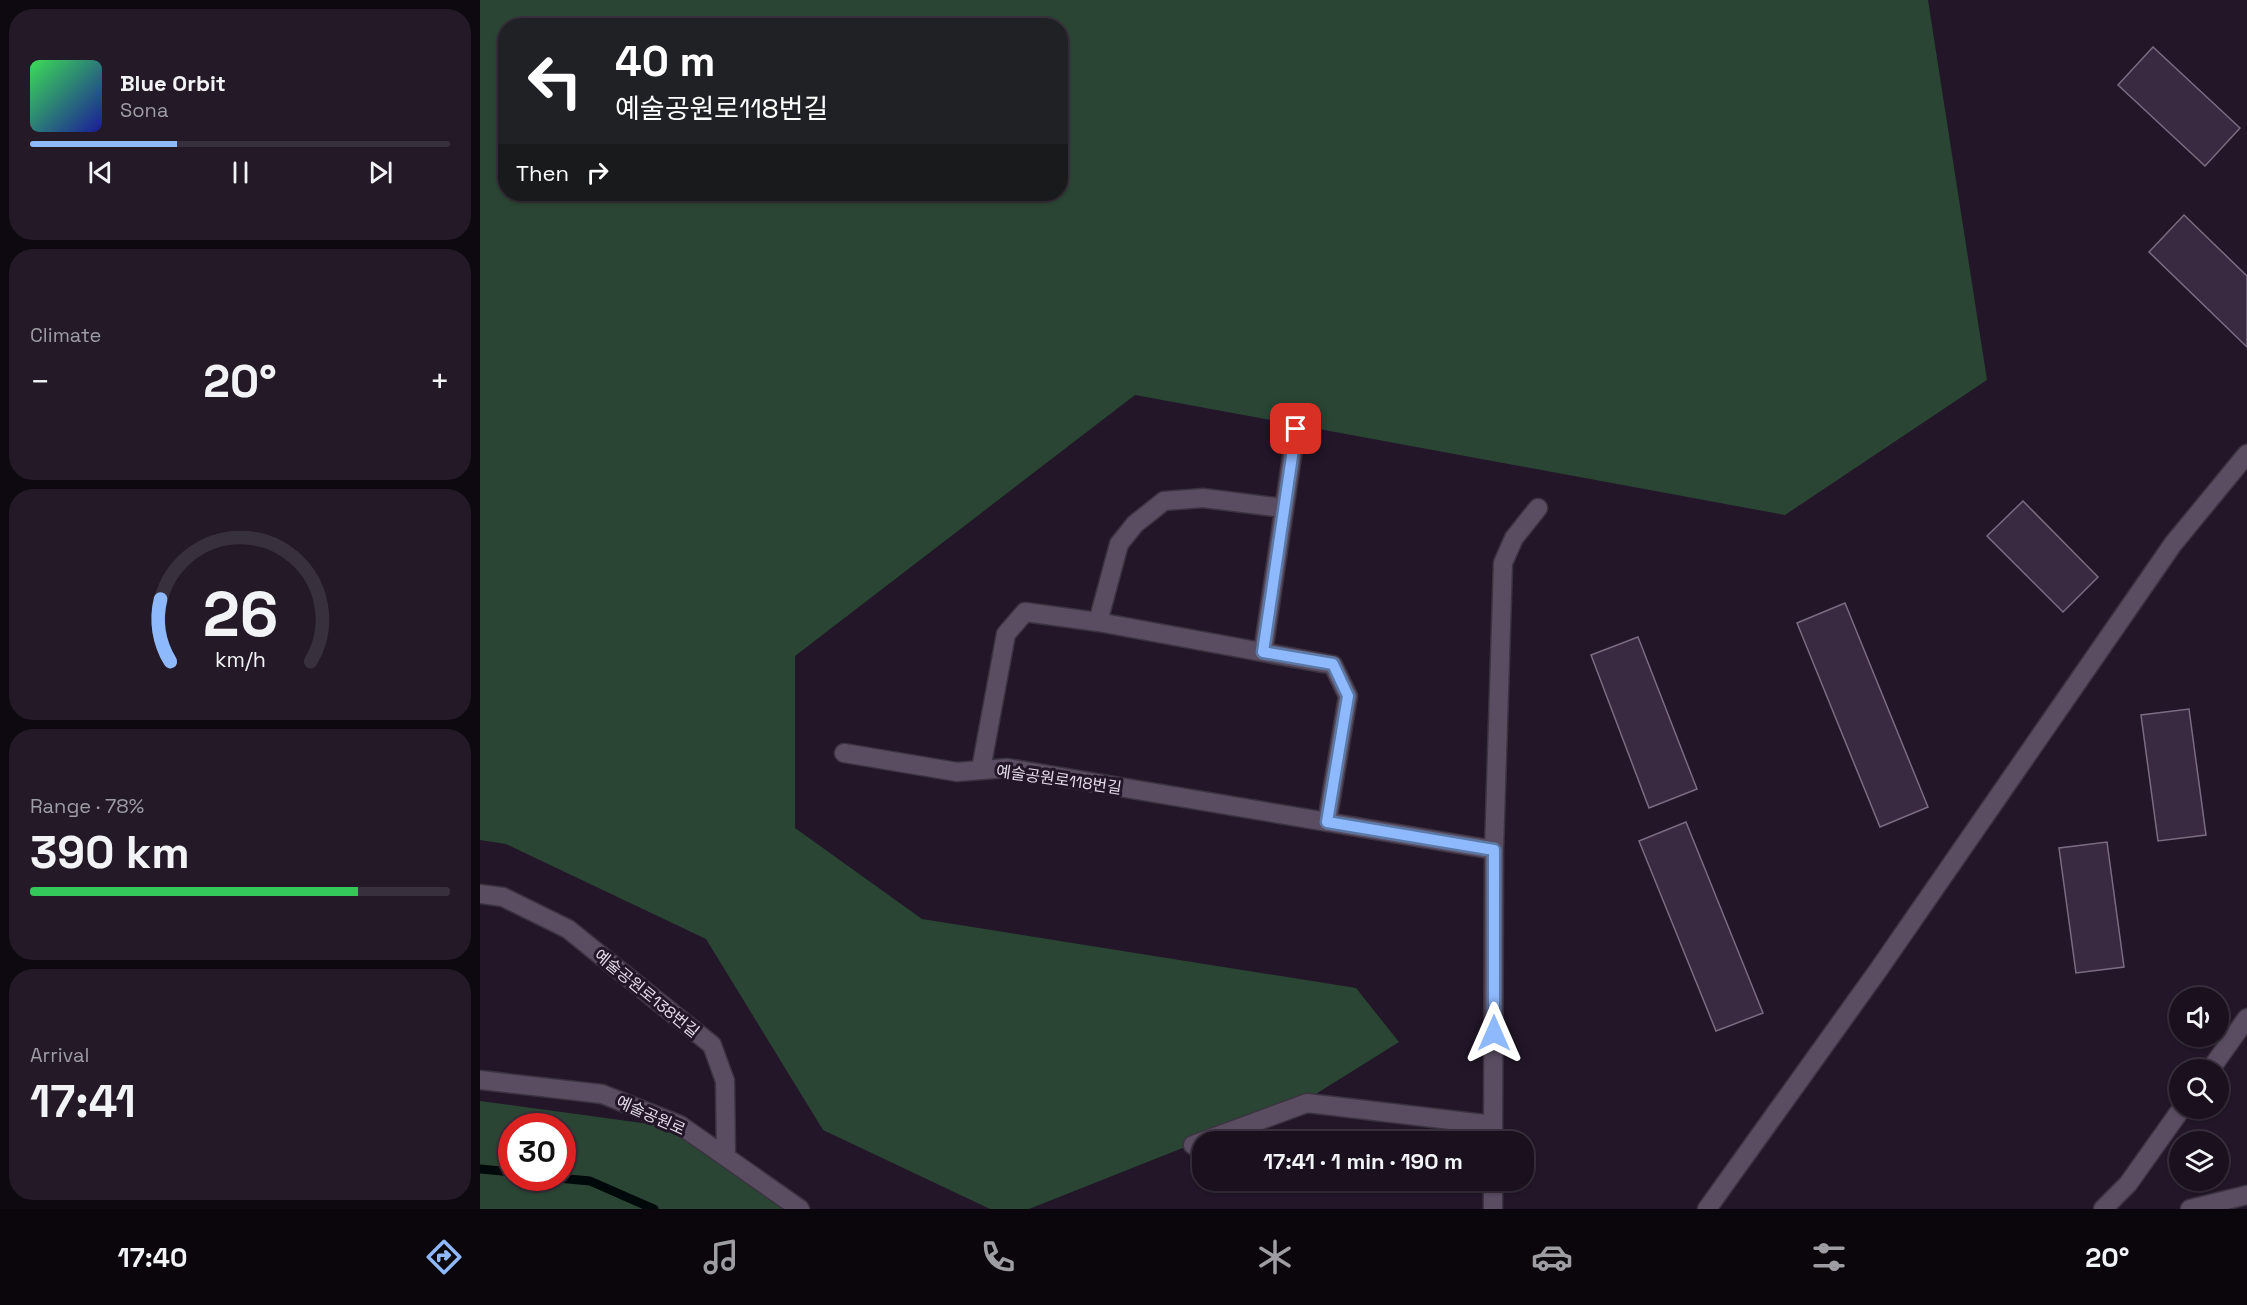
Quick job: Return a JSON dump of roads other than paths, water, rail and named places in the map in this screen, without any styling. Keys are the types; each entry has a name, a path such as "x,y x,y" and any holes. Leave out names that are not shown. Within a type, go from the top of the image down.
{"street":[{"path":"1263,652 1296,429"},
{"path":"1707,1209 1879,969 2173,544 2247,454"},
{"path":"1098,622 1119,544 1135,524 1164,501 1203,498 1283,508"},
{"path":"1493,1131 1494,850 1503,563 1514,538 1538,508"},
{"name":"예술공원로118번길","path":"1327,822 1348,696 1333,664 1098,622 1024,612 1006,634 981,769 1007,768 1327,822 1494,850"},
{"path":"844,753 957,772 981,769"},
{"name":"예술공원로138번길","path":"480,894 503,897 568,929 712,1045 724,1081 726,1157"},
{"path":"2218,1059 2247,1018"},
{"name":"예술공원로","path":"480,1080 602,1094 680,1125 800,1209"},
{"path":"1231,1131 1307,1103 1481,1131"},
{"path":"2103,1209 2128,1184 2174,1119"},
{"path":"1493,1191 1493,1209"},
{"path":"2190,1209 2247,1195"}],"waterway":[{"path":"480,1169 498,1171"},
{"path":"576,1180 590,1181 654,1209"}]}
